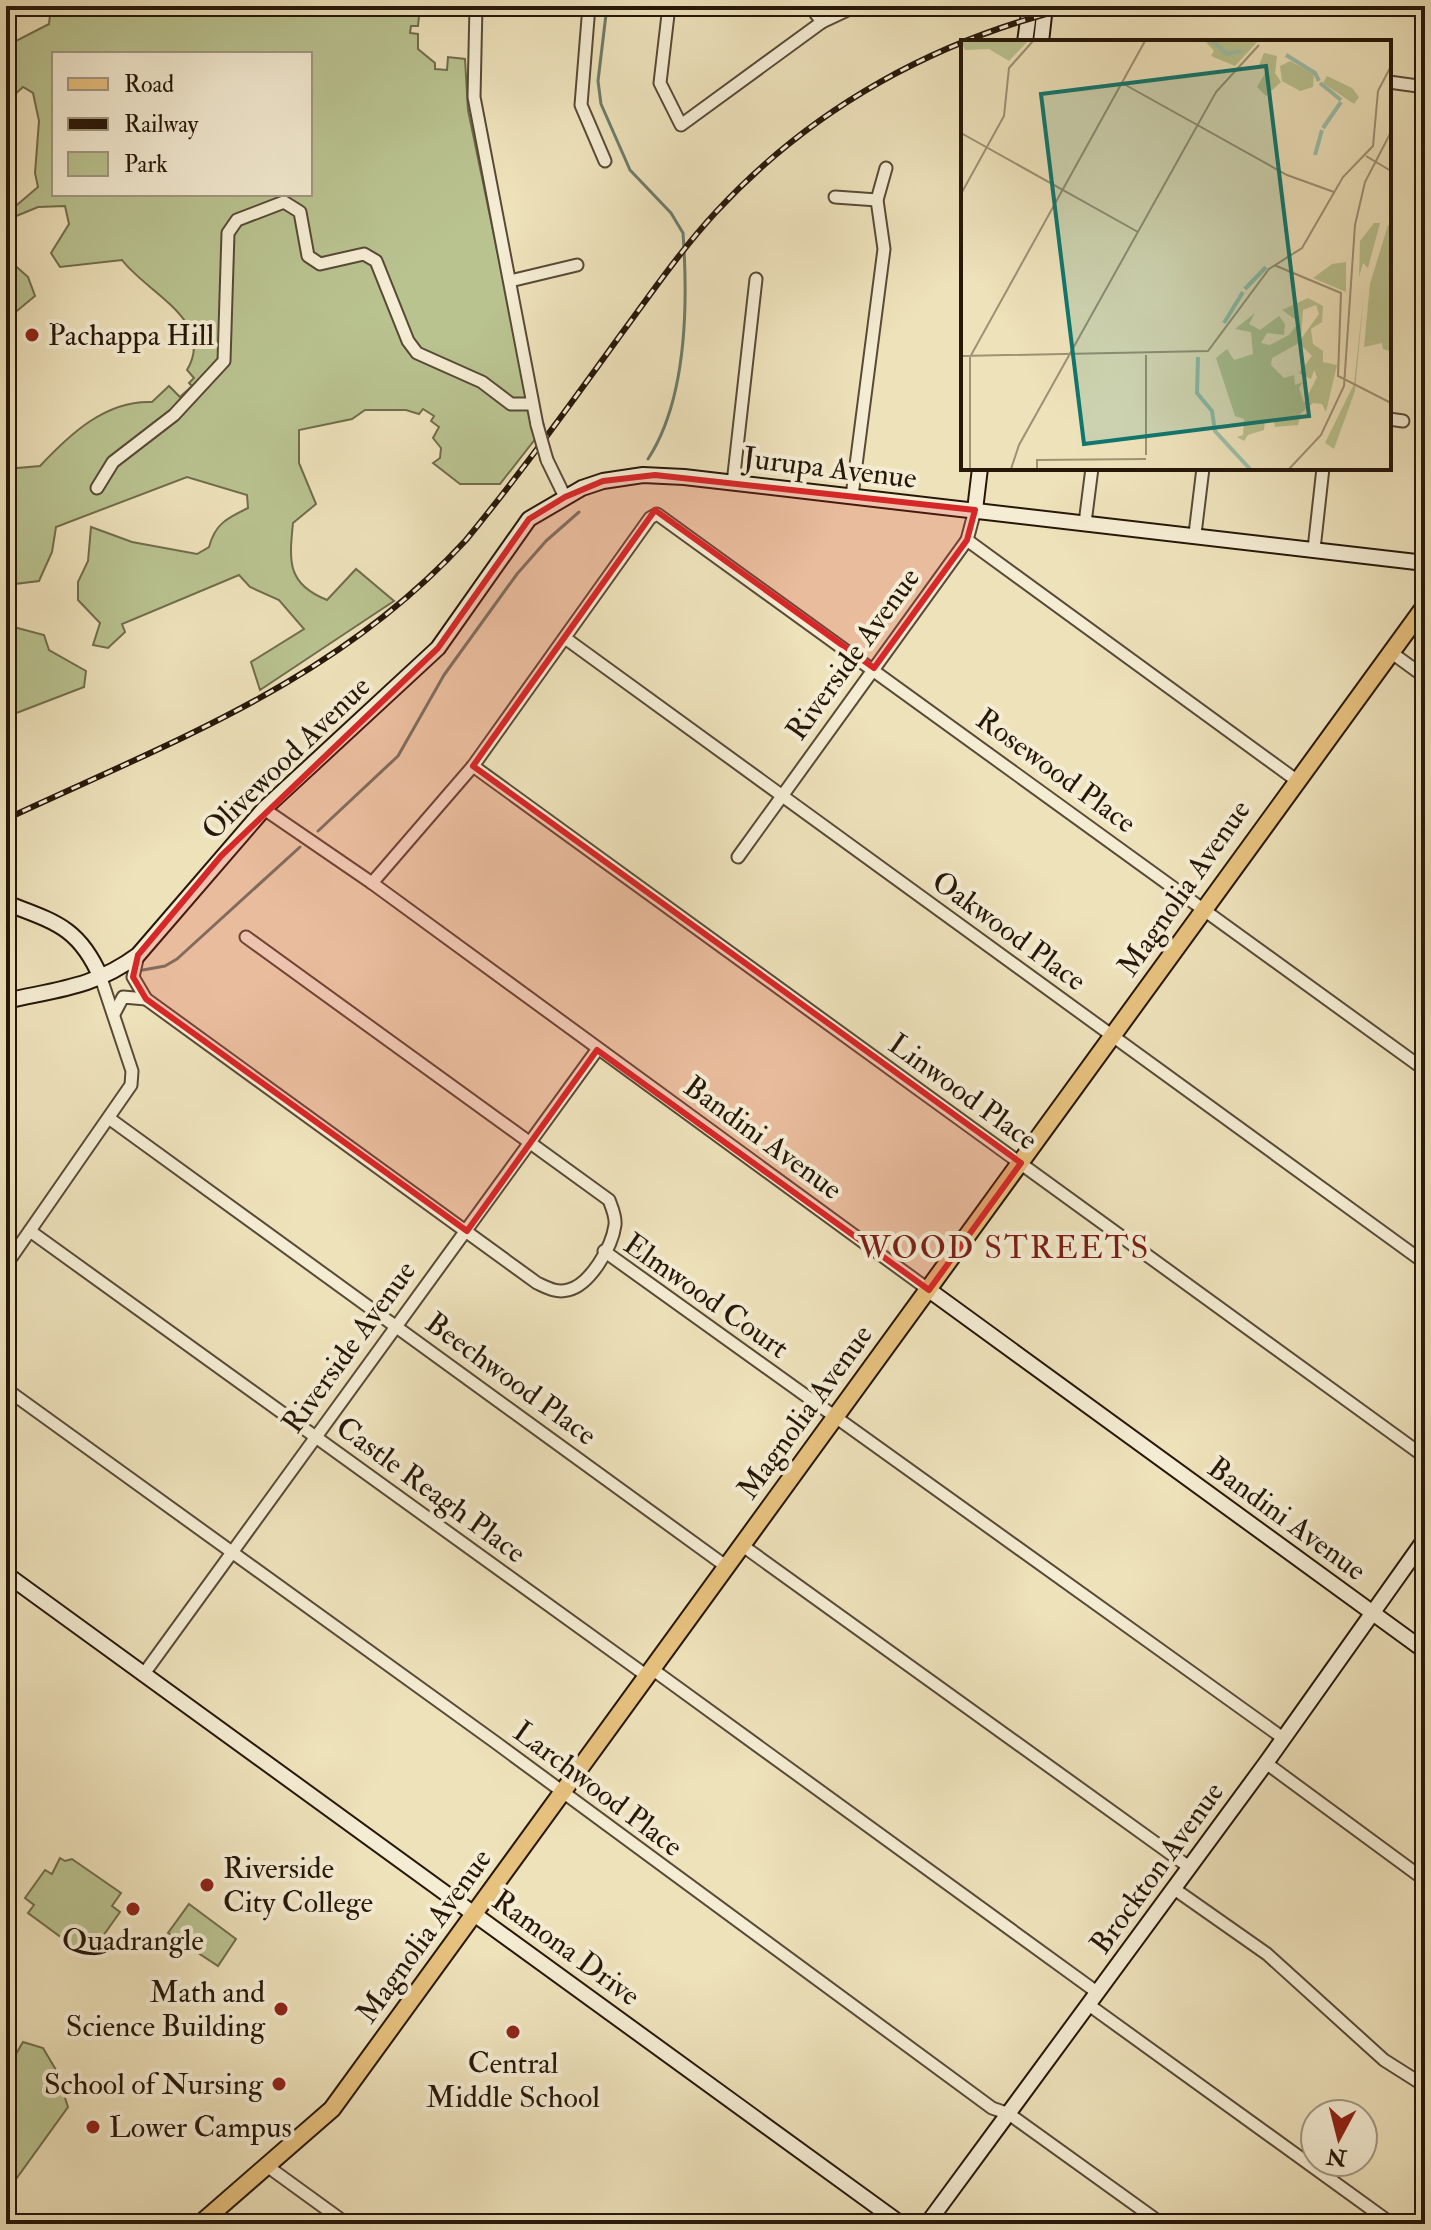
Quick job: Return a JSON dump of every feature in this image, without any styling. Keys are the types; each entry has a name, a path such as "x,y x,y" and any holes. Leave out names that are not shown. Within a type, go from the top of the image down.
{"main road":[{"path":"1025,40 1030,6"},
{"path":"1041,40 1045,6"},
{"name":"Riverside Avenue","path":"975,510 980,470"},
{"name":"Jurupa Avenue","path":"565,497 603,481 643,475 1195,534 1425,563"},
{"name":"Olivewood Avenue","path":"6,1001 66,991 101,978 138,955 264,809 438,648 529,519 565,497"},
{"name":"Magnolia Avenue","path":"200,2224 332,2109 1114,1036 1202,908 1425,606"},
{"path":"6,903 73,933 85,945 101,978"},
{"name":"Bandini Avenue","path":"929,1290 1425,1651"},
{"name":"Brockton Avenue","path":"927,2224 1266,1763 1425,1539"},
{"name":"Ramona Drive","path":"6,1574 901,2224"}],"street":[{"path":"476,6 474,97 532,404 547,460 565,497"},
{"path":"589,6 581,105 605,161"},
{"path":"669,6 660,83 681,125 822,22 856,6"},
{"path":"810,6 822,22"},
{"path":"1391,82 1425,87"},
{"path":"852,496 884,249 877,200 886,168"},
{"path":"835,197 877,200"},
{"path":"97,488 113,462 174,415 224,361 228,233 237,220 284,202 300,212 308,256 320,264 364,254 376,261 408,341 417,353 482,382 511,404 532,404"},
{"path":"510,281 577,265"},
{"path":"733,483 756,279"},
{"path":"1391,419 1403,421"},
{"path":"1085,523 1092,470"},
{"path":"1195,534 1203,470"},
{"path":"1314,549 1323,470"},
{"name":"Riverside Avenue","path":"738,857 967,540 975,510"},
{"name":"Rosewood Place","path":"565,638 650,518 657,514 874,668 1425,1070"},
{"path":"967,540 1296,780"},
{"path":"372,883 473,766 565,638"},
{"name":"Oakwood Place","path":"565,638 1425,1263"},
{"path":"1392,653 1425,677"},
{"name":"Linwood Place","path":"473,766 1425,1457"},
{"name":"Bandini Avenue","path":"264,809 372,883 929,1290"},
{"path":"246,937 609,1200 615,1224 604,1251"},
{"path":"138,955 133,977 146,999"},
{"path":"6,1265 127,1095 132,1077 101,978"},
{"path":"114,1014 123,997 146,999"},
{"name":"Elmwood Court","path":"146,999 537,1283 557,1292 571,1290 585,1282 604,1251 1283,1738"},
{"name":"Riverside Avenue","path":"143,1675 597,1050"},
{"name":"Beechwood Place","path":"110,1119 727,1567"},
{"name":"Castle Reagh Place","path":"30,1231 650,1673 1392,2224"},
{"name":"Larchwood Place","path":"6,1389 992,2108 1009,2114 1162,2224"},
{"path":"743,1546 1189,1867"},
{"path":"1266,1763 1425,1880"},
{"path":"1173,1888 1267,1954 1384,2060 1425,2086"},
{"path":"267,2166 347,2224"}],"highlighted area":[{"path":"655,475 975,510 967,540 874,668 655,510 473,766 1021,1163 929,1290 597,1050 467,1231 146,999 133,977 138,955 221,856 438,648 529,519 565,497 603,481"}],"green space":[{"path":"51,6 420,6 418,26 411,26 410,33 418,34 418,49 435,63 435,69 447,70 448,57 465,59 468,110 536,438 500,484 460,484 433,463 440,458 441,448 433,438 439,427 431,421 434,416 423,409 419,414 406,410 365,410 352,419 299,430 299,463 316,504 293,523 291,560 298,579 304,587 327,600 356,569 394,601 260,690 251,662 304,629 279,600 250,587 239,575 122,624 125,632 108,648 93,645 100,623 78,600 78,582 88,561 91,527 132,542 197,554 209,547 223,523 248,508 247,495 187,477 56,527 52,552 39,581 6,585 6,469 40,466 90,421 119,407 152,402 169,386 180,397 192,386 189,383 194,378 187,370 194,353 193,337 186,322 122,260 60,267 51,253 69,224 65,206 38,207 9,219 11,210 38,187 35,173 39,121 33,93 23,87 14,95 6,117 6,46 49,24"},
{"path":"10,261 28,277 35,296 12,315 6,314 6,262"},
{"path":"6,625 44,635 49,650 86,671 84,687 6,717"},
{"path":"60,1858 65,1861 72,1859 121,1893 112,1906 120,1912 88,1957 28,1913 34,1905 25,1898 45,1870 52,1874"},
{"path":"189,1904 236,1939 218,1966 168,1933"},
{"path":"23,2042 43,2048 56,2070 68,2107 6,2193 6,2060 16,2054"}],"waterway":[{"path":"607,6 598,81 601,104 630,170 671,213 683,233 684,319 678,380 661,435 648,459"},
{"path":"318,831 398,756 444,675 517,574 546,541 579,512"},
{"path":"143,970 165,966 177,959 300,847"}],"railway":[{"path":"969,40 1078,6"},
{"path":"1412,6 1425,7"},
{"path":"6,819 251,703 363,632 416,589 466,540 506,490 678,258 716,212 754,174 836,109 881,82 961,44"}],"place":[{"name":"Pachappa Hill","path":"32,335"},
{"name":"Riverside City College","path":"207,1885"},
{"name":"Quadrangle","path":"133,1909"},
{"name":"Math and Science Building","path":"281,2009"},
{"name":"Central Middle School","path":"513,2032"},
{"name":"School of Nursing","path":"279,2084"},
{"name":"Lower Campus","path":"93,2127"}],"district":[{"name":"WOOD STREETS","path":"1004,1248"}]}
